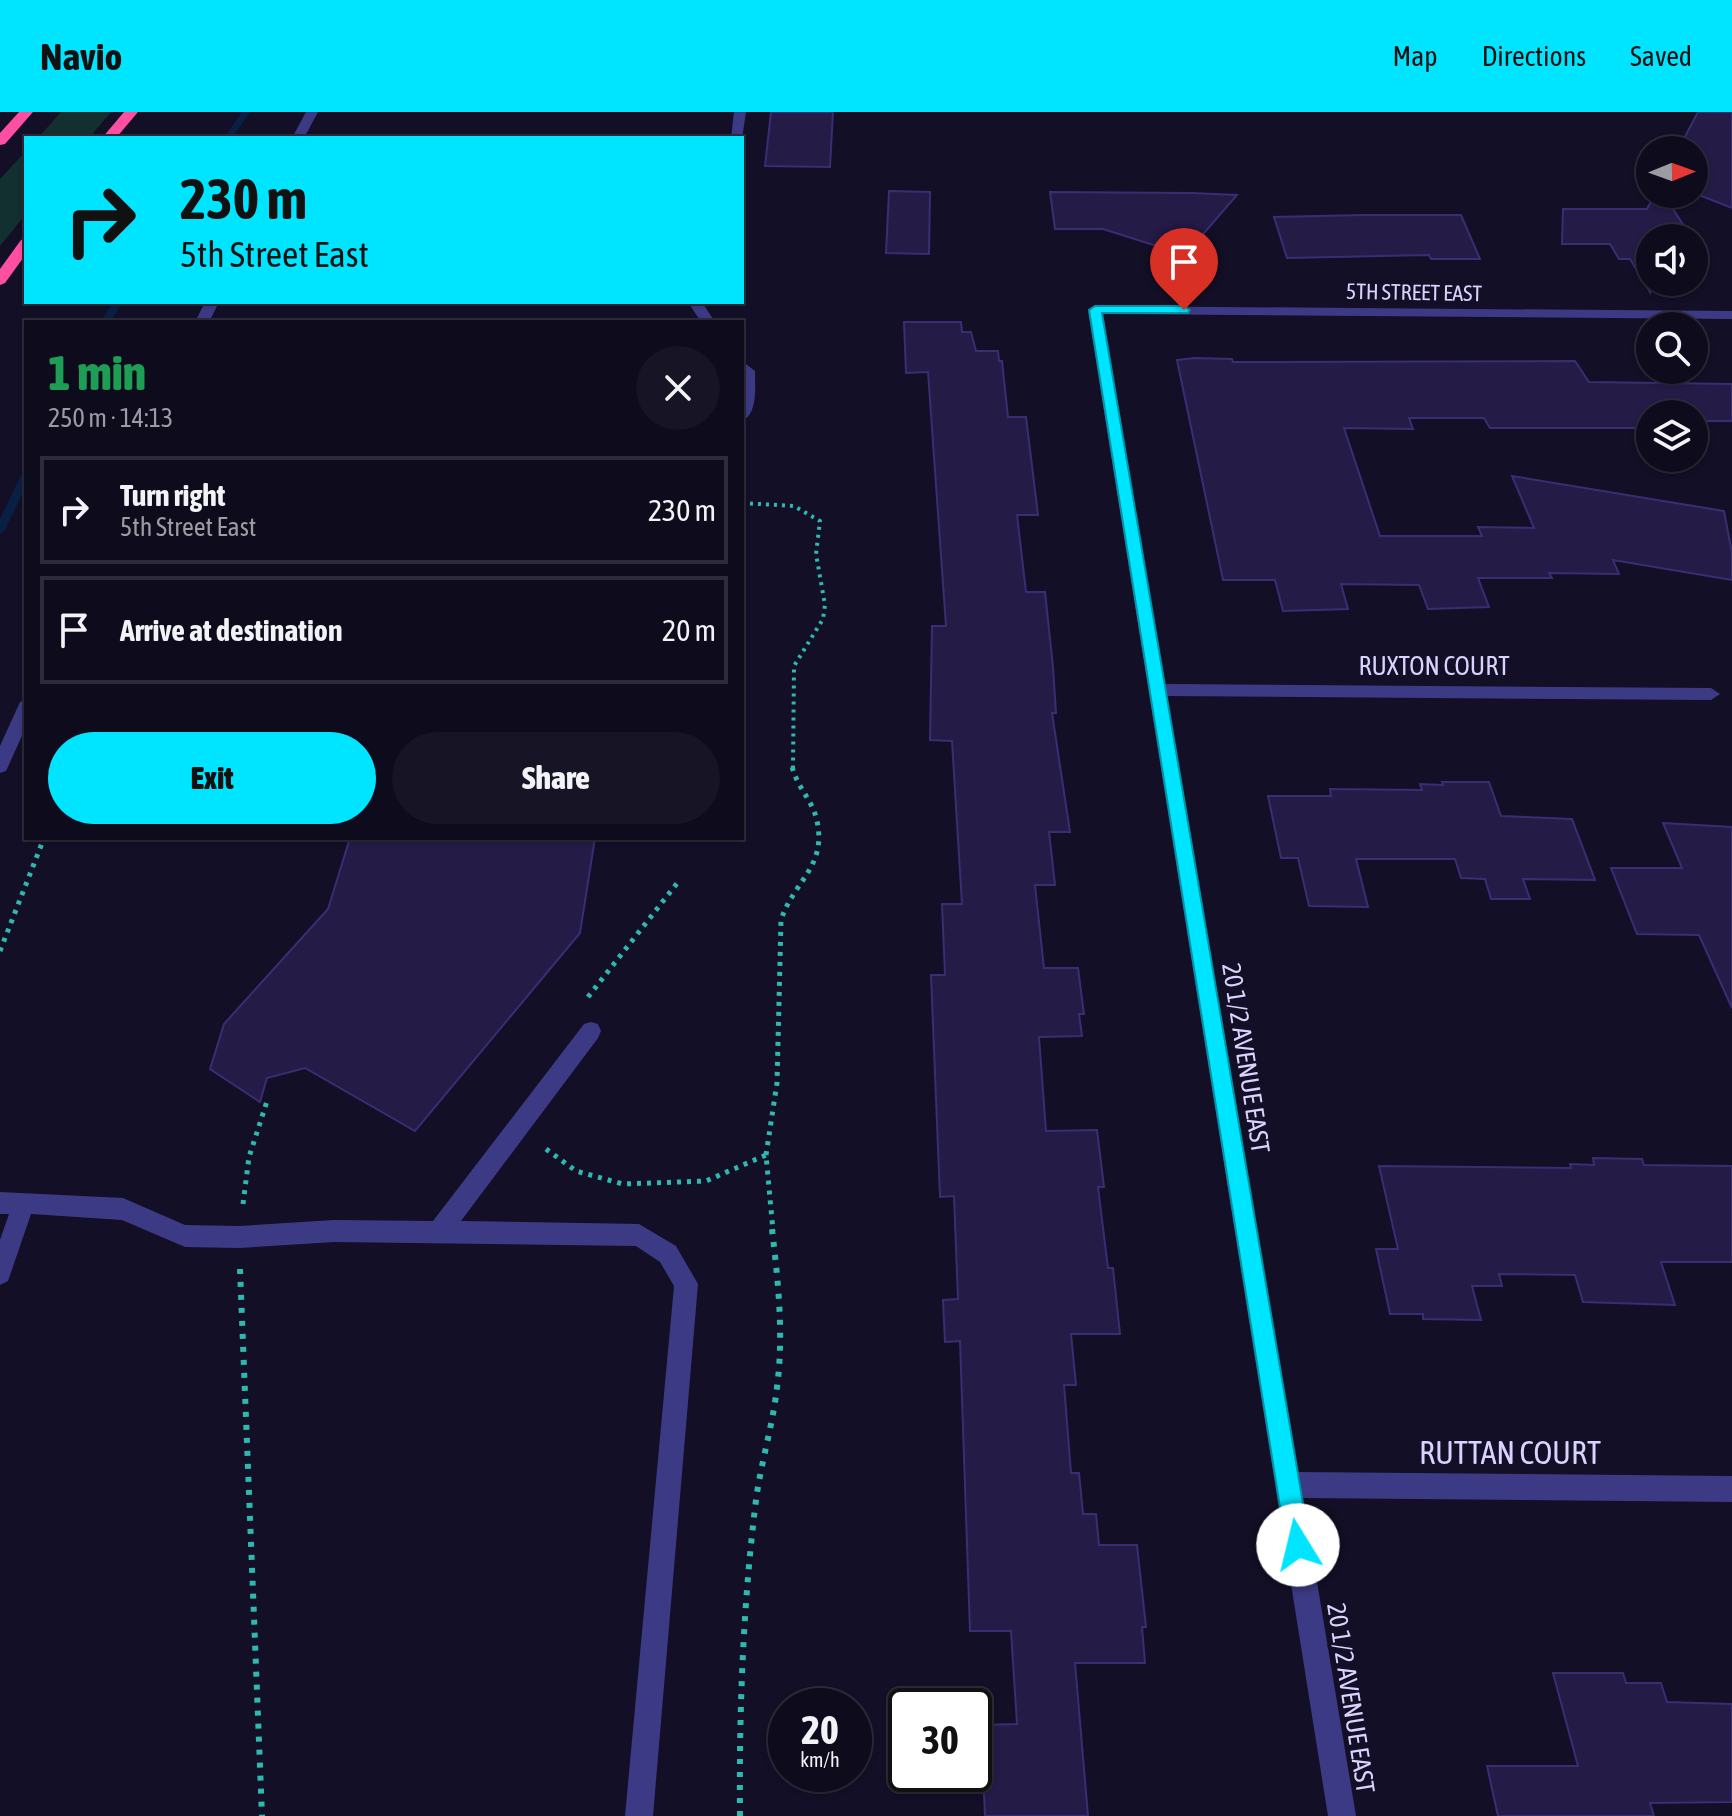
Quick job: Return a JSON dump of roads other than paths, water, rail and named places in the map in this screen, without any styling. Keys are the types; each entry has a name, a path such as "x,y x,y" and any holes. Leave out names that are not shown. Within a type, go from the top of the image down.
{"highway":[{"path":"0,141 26,112"},
{"path":"111,136 131,112"},
{"path":"0,280 24,246"}],"street":[{"path":"299,136 312,112"},
{"path":"737,136 740,112"},
{"name":"5TH STREET EAST","path":"1095,310 1732,315"},
{"name":"20 1/2 AVENUE EAST","path":"1095,310 1342,1816"},
{"path":"744,367 748,371 744,411"},
{"name":"RUXTON COURT","path":"1156,690 1711,694"},
{"path":"0,766 24,712"},
{"path":"438,1233 591,1031"},
{"path":"0,1273 12,1203 123,1209 185,1236 239,1237 334,1231 639,1235 668,1254 686,1284 639,1816"},
{"name":"RUTTAN COURT","path":"1288,1485 1732,1489"}],"waterway":[{"path":"229,136 246,112"},
{"path":"106,320 117,304"},
{"path":"0,530 24,479"}]}
